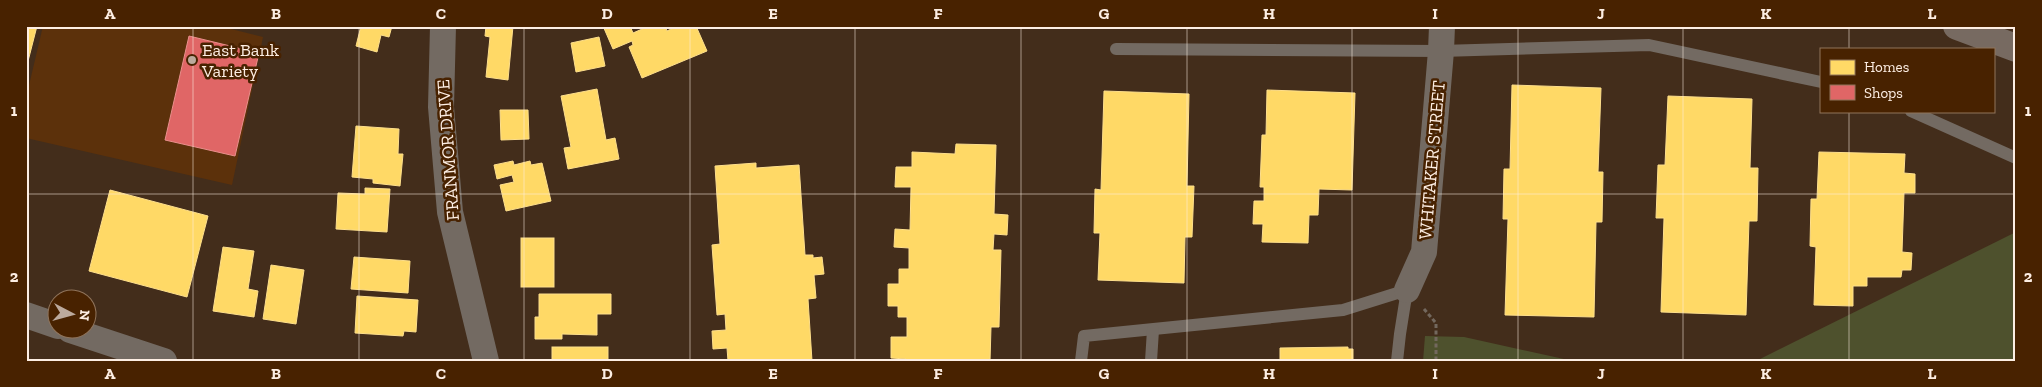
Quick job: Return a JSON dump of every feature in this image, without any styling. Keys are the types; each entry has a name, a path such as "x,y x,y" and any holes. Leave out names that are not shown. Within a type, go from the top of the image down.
{"main road":[{"path":"1957,26 2016,48"}],"street":[{"name":"FRANMOR DRIVE","path":"444,26 441,107 450,212 486,361"},
{"name":"WHITAKER STREET","path":"1407,290 1424,252 1442,39"},
{"path":"26,315 48,323"},
{"path":"98,339 164,361"}],"lane":[{"path":"1116,49 1442,39 1649,45 1820,82"},
{"path":"1913,112 2016,158"},
{"path":"1081,361 1084,336 1344,310 1407,290 1397,361"},
{"path":"1151,361 1153,330"}],"path":[{"path":"1407,290 1436,323 1436,361"}],"shaded area":[{"path":"43,26 219,26 263,37 232,185 26,138 26,98"}],"green space":[{"path":"2016,232 2016,361 1756,361"},
{"path":"1425,336 1464,337 1573,361 1423,361"}],"building: Homes":[{"path":"26,26 37,26 26,69"},
{"path":"361,26 392,26 389,37 381,35 377,52 356,46"},
{"path":"486,26 513,26 508,80 486,77 490,37 485,36"},
{"path":"603,26 630,26 633,33 649,26 665,26 667,31 677,26 696,26 707,51 642,78 629,47 633,45 632,41 613,49"},
{"path":"599,37 605,66 576,72 571,43"},
{"path":"1512,85 1601,88 1598,172 1603,172 1602,222 1596,222 1594,317 1505,315 1508,219 1503,219 1504,169 1510,169"},
{"path":"597,89 606,140 615,138 619,159 568,169 564,148 571,147 561,96"},
{"path":"1267,90 1355,93 1352,190 1319,189 1318,215 1309,215 1308,243 1262,242 1263,224 1253,224 1254,201 1264,201 1264,187 1260,187 1262,135 1266,135"},
{"path":"1104,91 1189,94 1187,186 1194,186 1192,237 1185,237 1184,283 1098,280 1100,233 1094,233 1095,189 1101,190"},
{"path":"1668,96 1752,99 1750,168 1758,168 1757,221 1749,221 1746,315 1661,312 1664,218 1656,218 1658,165 1665,165"},
{"path":"500,110 528,110 529,139 501,140"},
{"path":"356,126 399,129 398,154 403,154 400,186 373,183 373,179 352,177"},
{"path":"956,144 996,145 994,214 1008,215 1007,235 994,234 993,250 1001,250 999,327 991,327 990,361 906,361 906,359 891,358 891,337 907,337 907,317 898,317 898,306 888,306 888,284 899,284 899,269 909,269 909,248 894,247 895,229 910,230 911,187 895,187 896,167 912,167 912,152 955,154"},
{"path":"1819,152 1905,154 1904,173 1915,174 1915,193 1904,193 1902,252 1912,253 1911,270 1902,270 1901,277 1867,277 1867,286 1853,286 1853,306 1814,305 1816,247 1810,246 1811,199 1817,199"},
{"path":"513,161 514,165 530,161 531,165 542,163 551,201 506,211 500,185 514,182 512,175 497,179 494,165"},
{"path":"756,163 756,168 799,165 805,255 813,255 813,258 822,257 824,274 814,275 816,298 808,299 812,361 728,361 727,348 713,349 712,331 726,330 725,314 717,315 712,245 720,244 715,166"},
{"path":"365,188 390,189 387,232 336,229 338,193 365,194"},
{"path":"110,190 208,216 187,297 89,271"},
{"path":"521,238 554,238 554,287 521,287"},
{"path":"223,247 254,251 248,289 258,291 254,317 213,311"},
{"path":"354,257 410,261 408,293 351,289"},
{"path":"271,265 304,270 296,324 263,319"},
{"path":"539,294 611,294 611,314 597,314 597,335 562,334 562,339 535,339 535,317 539,317"},
{"path":"357,296 418,300 416,332 404,331 403,336 355,333"},
{"path":"552,347 608,347 608,361 552,361"},
{"path":"1348,347 1348,349 1353,349 1353,361 1280,361 1280,348"}],"building: Shops":[{"path":"189,36 259,53 235,156 165,140"}],"place":[{"name":"East Bank Variety","path":"192,60"}]}
